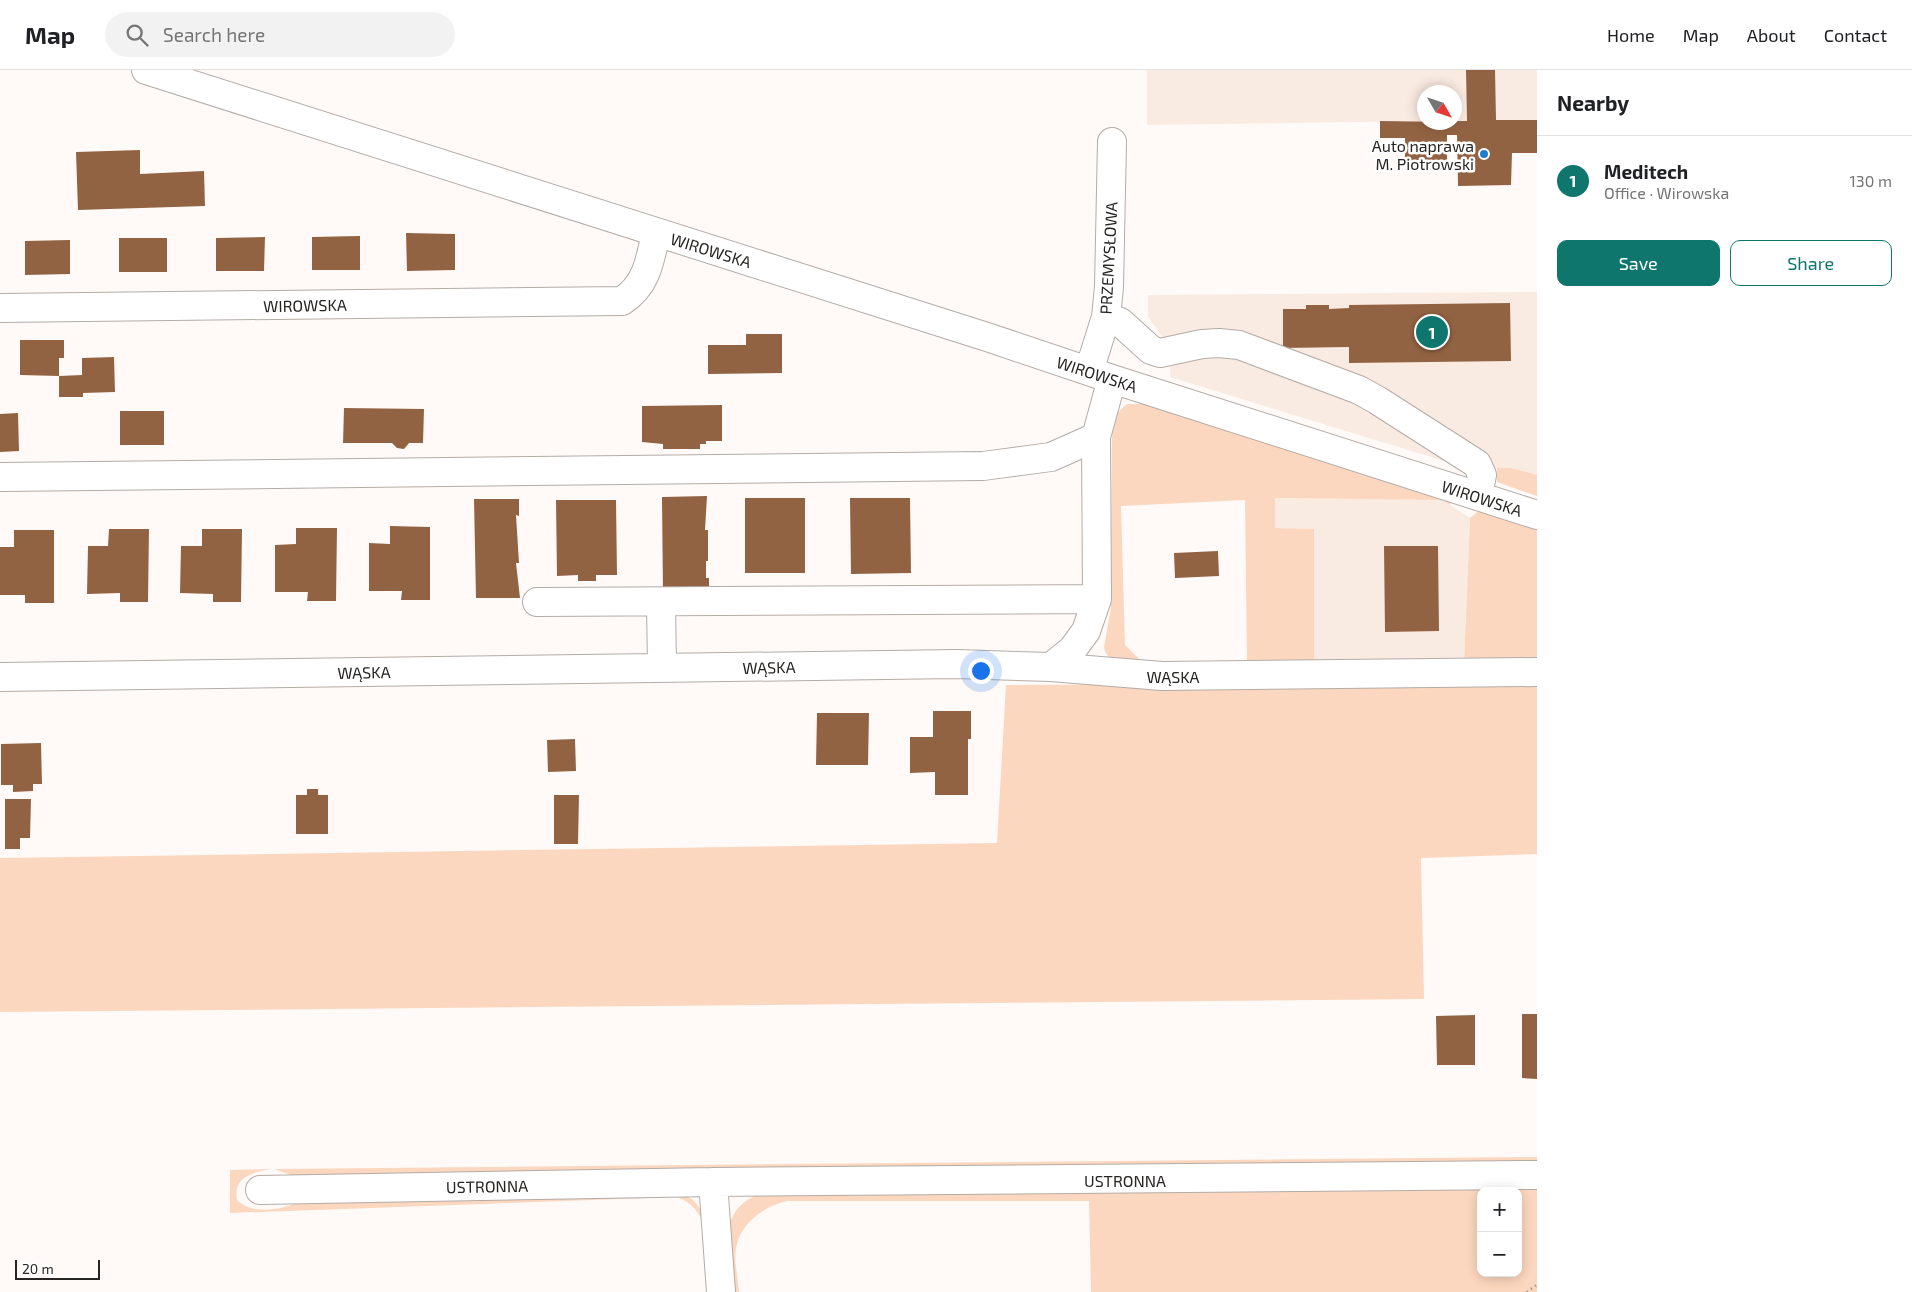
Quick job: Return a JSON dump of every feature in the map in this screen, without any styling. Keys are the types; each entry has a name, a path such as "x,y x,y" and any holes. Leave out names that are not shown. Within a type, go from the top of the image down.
{"street":[{"name":"WIROWSKA","path":"146,70 988,337 1100,375 1537,515"},
{"name":"PRZEMYSŁOWA","path":"1052,667 1072,650 1086,631 1097,599 1096,437 1112,228 1112,142"},
{"name":"WIROWSKA","path":"0,308 622,301 633,294 642,282 656,233"},
{"path":"1106,317 1120,322 1152,350 1160,353 1202,344 1219,343 1239,346 1359,390 1477,464 1482,475 1478,496"},
{"path":"0,477 983,466 1051,457 1096,437"},
{"path":"537,602 661,603 1097,599"},
{"path":"661,603 662,668"},
{"name":"WĄSKA","path":"0,677 956,664 1052,667 1162,676 1537,672"},
{"name":"USTRONNA","path":"260,1190 713,1182 1537,1175"},
{"path":"713,1182 721,1292"}],"path":[{"path":"1528,1292 1537,1285"}],"shaded area":[{"path":"1147,70 1537,70 1537,120 1462,121 1462,85 1417,85 1417,121 1147,125"},
{"path":"1537,292 1537,475 1512,468 1462,470 1454,464 1170,377 1171,343 1165,341 1148,317 1148,295"},
{"path":"1127,404 1143,404 1435,493 1450,502 1450,505 1442,500 1275,498 1275,528 1314,529 1314,665 1247,666 1245,500 1121,506 1125,645 1149,669 1122,664 1110,658 1104,647 1111,607 1112,432 1116,414"},
{"path":"1497,468 1512,468 1537,475 1537,496 1497,482"},
{"path":"1275,498 1442,500 1470,518 1464,662 1314,665 1314,529 1275,528"},
{"path":"1480,510 1537,526 1537,662 1464,662 1470,518"},
{"path":"1537,682 1537,854 1421,858 1424,999 0,1012 0,858 997,843 1006,685"},
{"path":"1537,1157 1537,1165 297,1177 274,1169"},
{"path":"270,1169 245,1177 238,1186 236,1192 237,1200 245,1206 264,1210 284,1207 311,1198 683,1194 698,1206 704,1225 694,1208 677,1197 230,1213 230,1170"},
{"path":"1537,1186 1537,1292 1091,1292 1089,1201 787,1201 770,1207 747,1224 738,1240 736,1249 739,1292 730,1292 728,1228 740,1206 761,1194"}],"building":[{"path":"1466,70 1495,70 1496,120 1537,120 1537,153 1512,153 1511,185 1458,186 1457,135 1447,135 1447,170 1405,170 1405,138 1380,138 1380,121 1417,122 1417,130 1462,130 1462,121 1467,121"},
{"path":"140,150 140,174 204,171 205,206 78,210 76,152"},
{"path":"406,233 455,234 455,270 407,271"},
{"path":"360,236 360,270 312,270 312,237"},
{"path":"265,237 264,271 216,271 216,238"},
{"path":"119,238 167,238 167,272 119,272"},
{"path":"70,240 70,274 25,275 25,241"},
{"path":"1510,303 1511,361 1349,363 1349,347 1283,348 1283,309 1306,309 1306,305 1329,305 1329,309 1349,308 1349,305"},
{"path":"746,334 782,334 782,373 708,374 708,345 746,345"},
{"path":"20,340 64,340 64,358 59,358 59,376 20,375"},
{"path":"114,357 115,392 83,393 83,397 59,397 59,376 82,375 82,358"},
{"path":"722,405 722,441 706,441 706,444 700,444 700,449 663,449 663,444 642,442 642,406"},
{"path":"344,408 424,409 423,443 409,443 404,449 397,448 392,443 343,443"},
{"path":"120,411 164,411 164,445 120,445"},
{"path":"18,413 19,451 0,452 0,414"},
{"path":"707,496 705,530 708,530 706,578 709,578 709,595 663,596 662,497"},
{"path":"745,498 805,498 805,573 745,573"},
{"path":"850,498 910,498 911,573 851,574"},
{"path":"474,499 519,499 519,516 516,515 519,563 516,563 520,598 476,598"},
{"path":"556,500 616,500 617,575 596,575 596,581 578,581 578,575 557,576"},
{"path":"390,526 430,527 430,600 401,600 402,591 369,591 369,543 390,544"},
{"path":"296,528 337,528 336,601 307,601 308,592 275,592 275,545 296,544"},
{"path":"109,529 149,529 148,602 120,602 120,593 87,594 88,546 108,546"},
{"path":"202,529 242,529 241,602 213,602 213,594 180,593 181,546 202,546"},
{"path":"14,530 54,530 54,603 25,603 25,595 0,595 0,547 14,547"},
{"path":"1384,546 1438,546 1439,631 1385,632"},
{"path":"1218,551 1219,576 1175,578 1174,553"},
{"path":"933,711 971,711 971,739 968,739 968,795 935,795 935,772 910,773 910,737 933,737"},
{"path":"817,713 869,713 868,765 816,765"},
{"path":"575,739 576,771 548,772 547,740"},
{"path":"41,743 42,784 33,784 33,791 13,792 13,785 1,785 1,744"},
{"path":"307,789 318,789 318,795 328,795 328,834 296,834 296,795 307,795"},
{"path":"554,795 579,795 578,844 554,844"},
{"path":"5,799 31,799 30,838 20,838 20,849 5,849"},
{"path":"1522,1014 1537,1014 1537,1079 1522,1078"},
{"path":"1475,1015 1475,1065 1437,1065 1436,1016"}],"place":[{"name":"Auto naprawa M. Piotrowski","path":"1484,154"},
{"name":"Meditech","path":"1432,332"}]}
